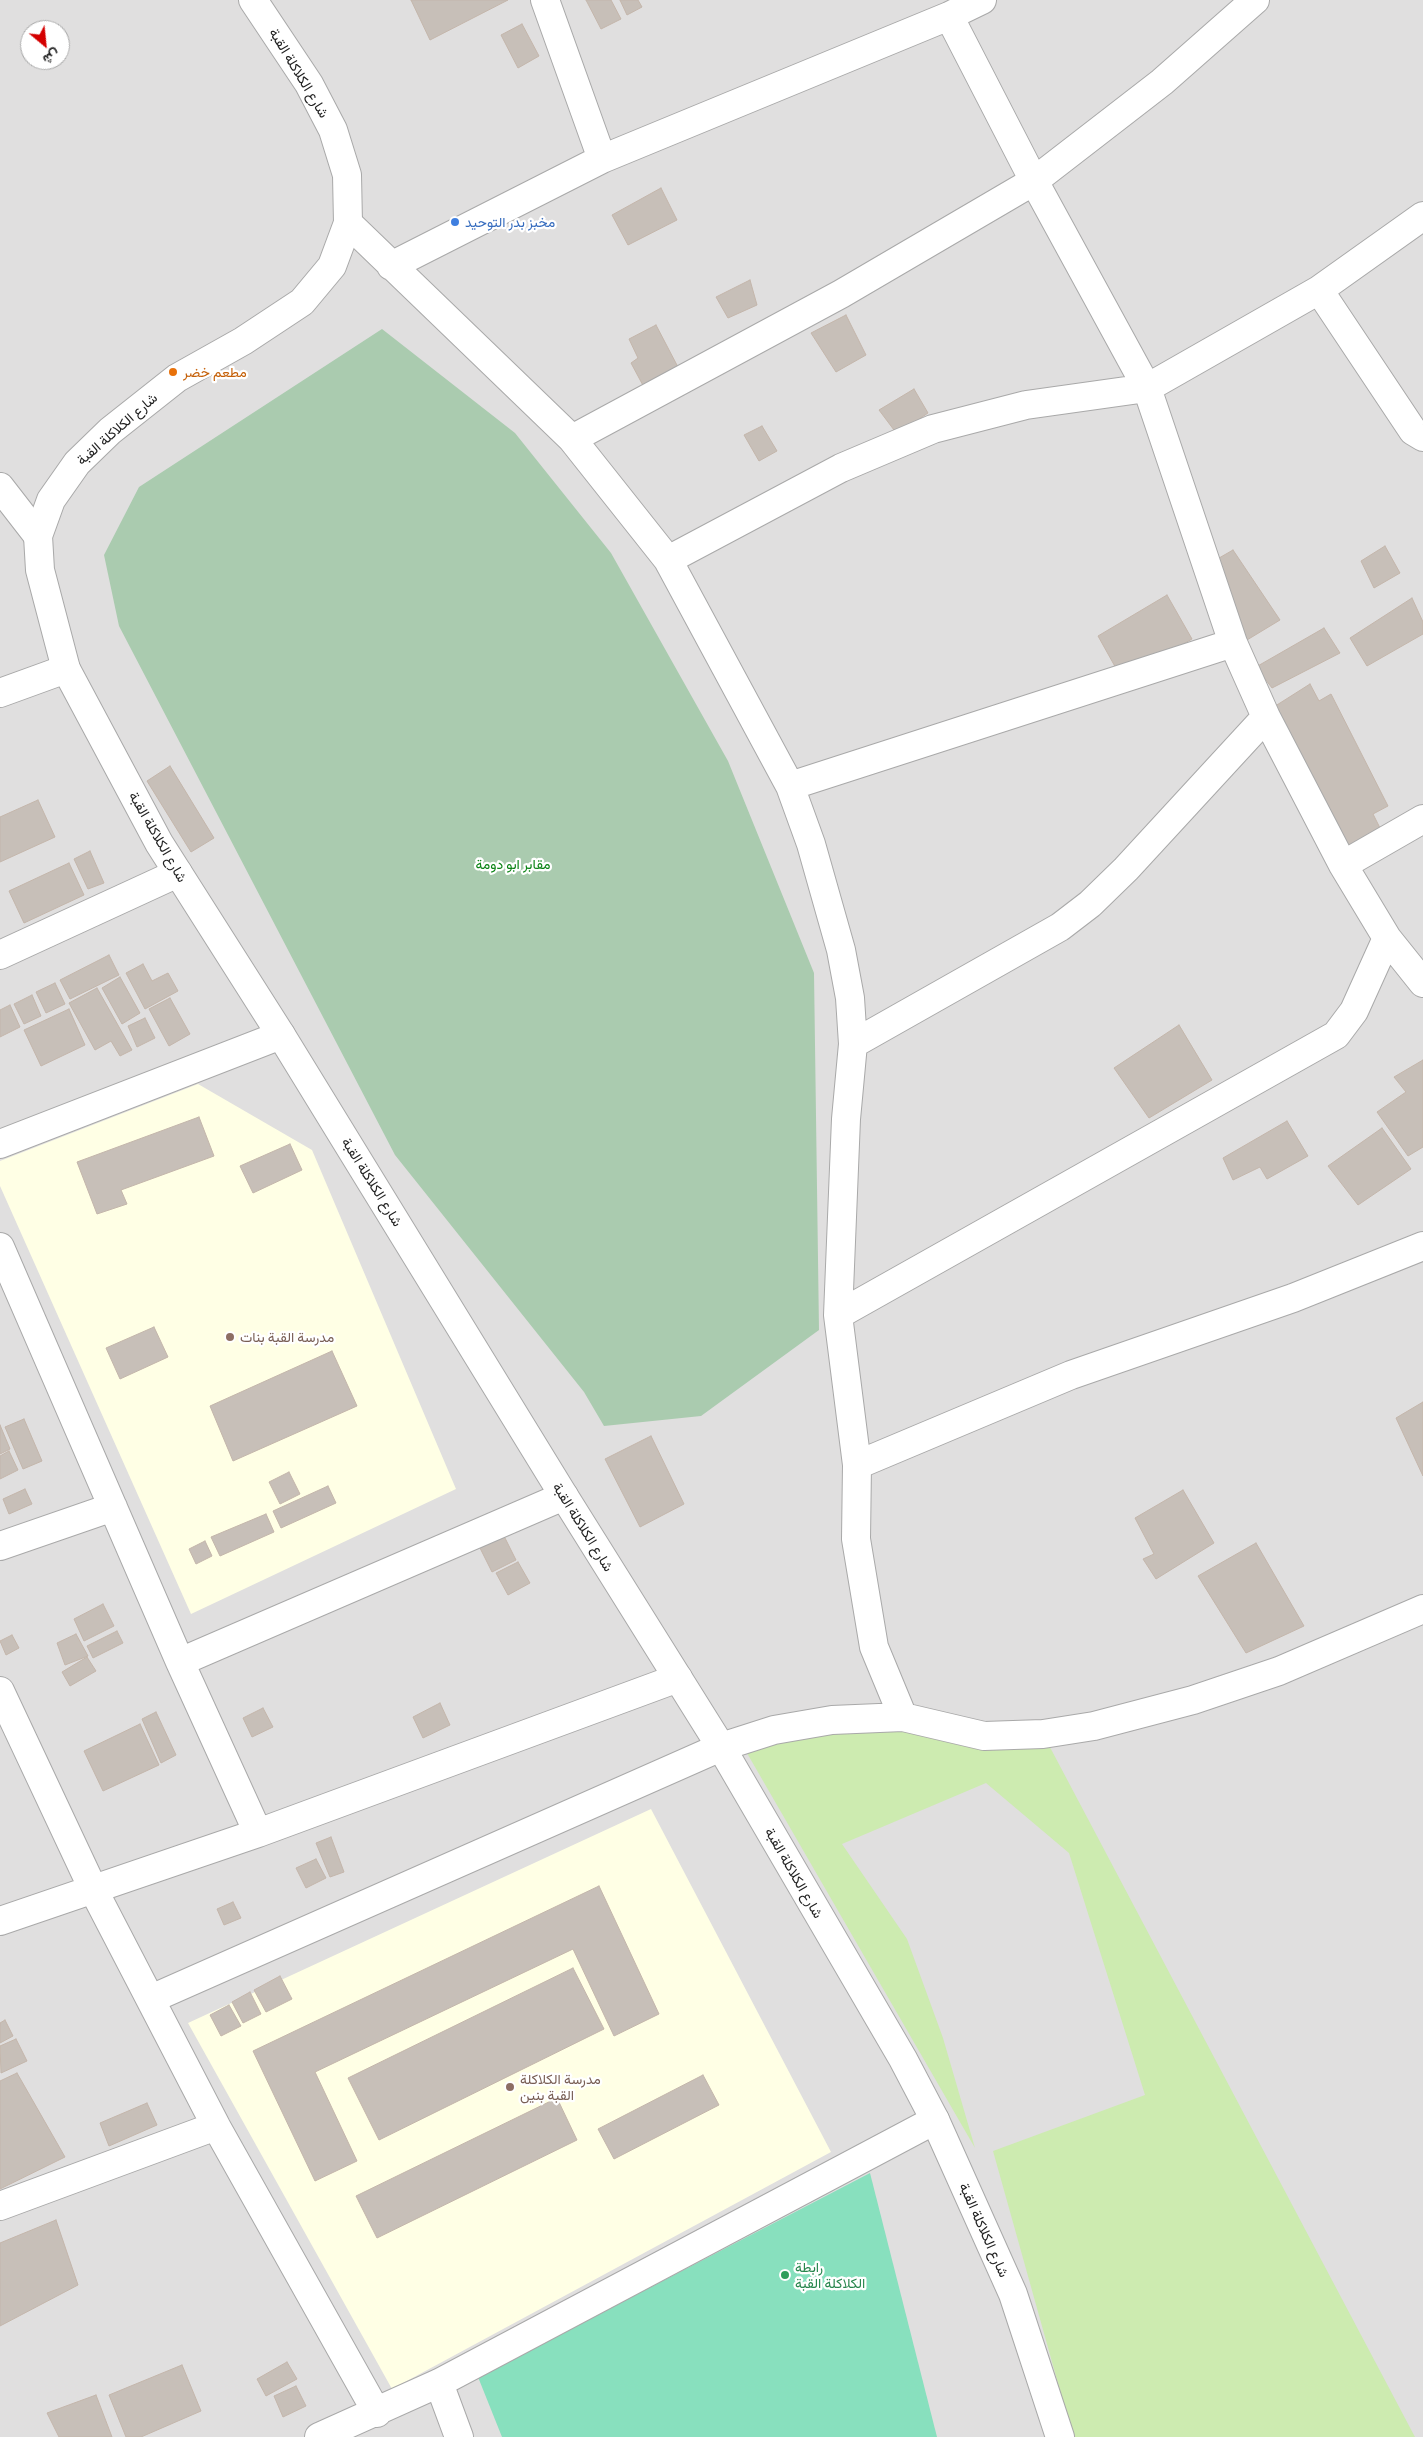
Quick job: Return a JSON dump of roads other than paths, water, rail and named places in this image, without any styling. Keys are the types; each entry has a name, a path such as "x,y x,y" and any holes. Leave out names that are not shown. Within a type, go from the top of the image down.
{"street":[{"name":"شارع الكلاكلة القبة","path":"255,0 309,84 333,130 347,175 348,223 332,266 302,302 243,341 177,378 110,431 76,463 50,500 38,536 40,570 66,668 159,843 281,1035 564,1496 721,1747 903,2059 934,2120 1013,2294 1060,2437"},
{"path":"546,0 602,159"},
{"path":"391,266 602,159 949,16 982,0"},
{"path":"572,439 841,294 1034,181 1162,82 1255,0"},
{"path":"949,16 1034,181 1147,388 1233,643 1266,717 1343,865 1387,938 1423,983"},
{"path":"668,560 840,468 933,429 1026,405 1147,388 1319,290 1423,216"},
{"path":"348,223 572,439 668,560 790,786 811,844 841,950 850,998 853,1044 846,1119 838,1315 857,1465 856,1539 874,1647 903,1717"},
{"path":"1319,290 1413,431 1423,437"},
{"path":"0,487 38,536"},
{"path":"790,786 1233,643"},
{"path":"0,693 66,668"},
{"path":"853,1044 1060,927 1082,910 1126,869 1266,717"},
{"path":"1343,865 1423,818"},
{"path":"0,955 178,873"},
{"path":"838,1315 1336,1035 1354,1011 1387,938"},
{"path":"0,1144 281,1035"},
{"path":"857,1465 1071,1375 1294,1298 1423,1246"},
{"path":"0,1247 180,1662 258,1833"},
{"path":"180,1662 564,1496"},
{"path":"0,1546 113,1507"},
{"path":"151,2000 721,1747 774,1730 832,1720 903,1717 984,1736 1043,1734 1094,1726 1193,1700 1279,1671 1423,1609"},
{"path":"0,1921 258,1833 678,1678"},
{"path":"0,1691 93,1888 216,2126 377,2413"},
{"path":"319,2437 377,2413 439,2383 934,2120"},
{"path":"0,2206 216,2126"},
{"path":"439,2383 459,2437"}],"place":[{"name":"مخبز بدر التوحيد","path":"455,222"},
{"name":"مطعم خضر","path":"173,372"},
{"name":"مدرسة القبة بنات","path":"230,1337"},
{"name":"مدرسة الكلاكلة القبة بنين","path":"510,2087"},
{"name":"رابطة الكلاكلة القبة","path":"785,2275"}],"park label":[{"name":"مقابر ابو دومة","path":"513,864"}]}
